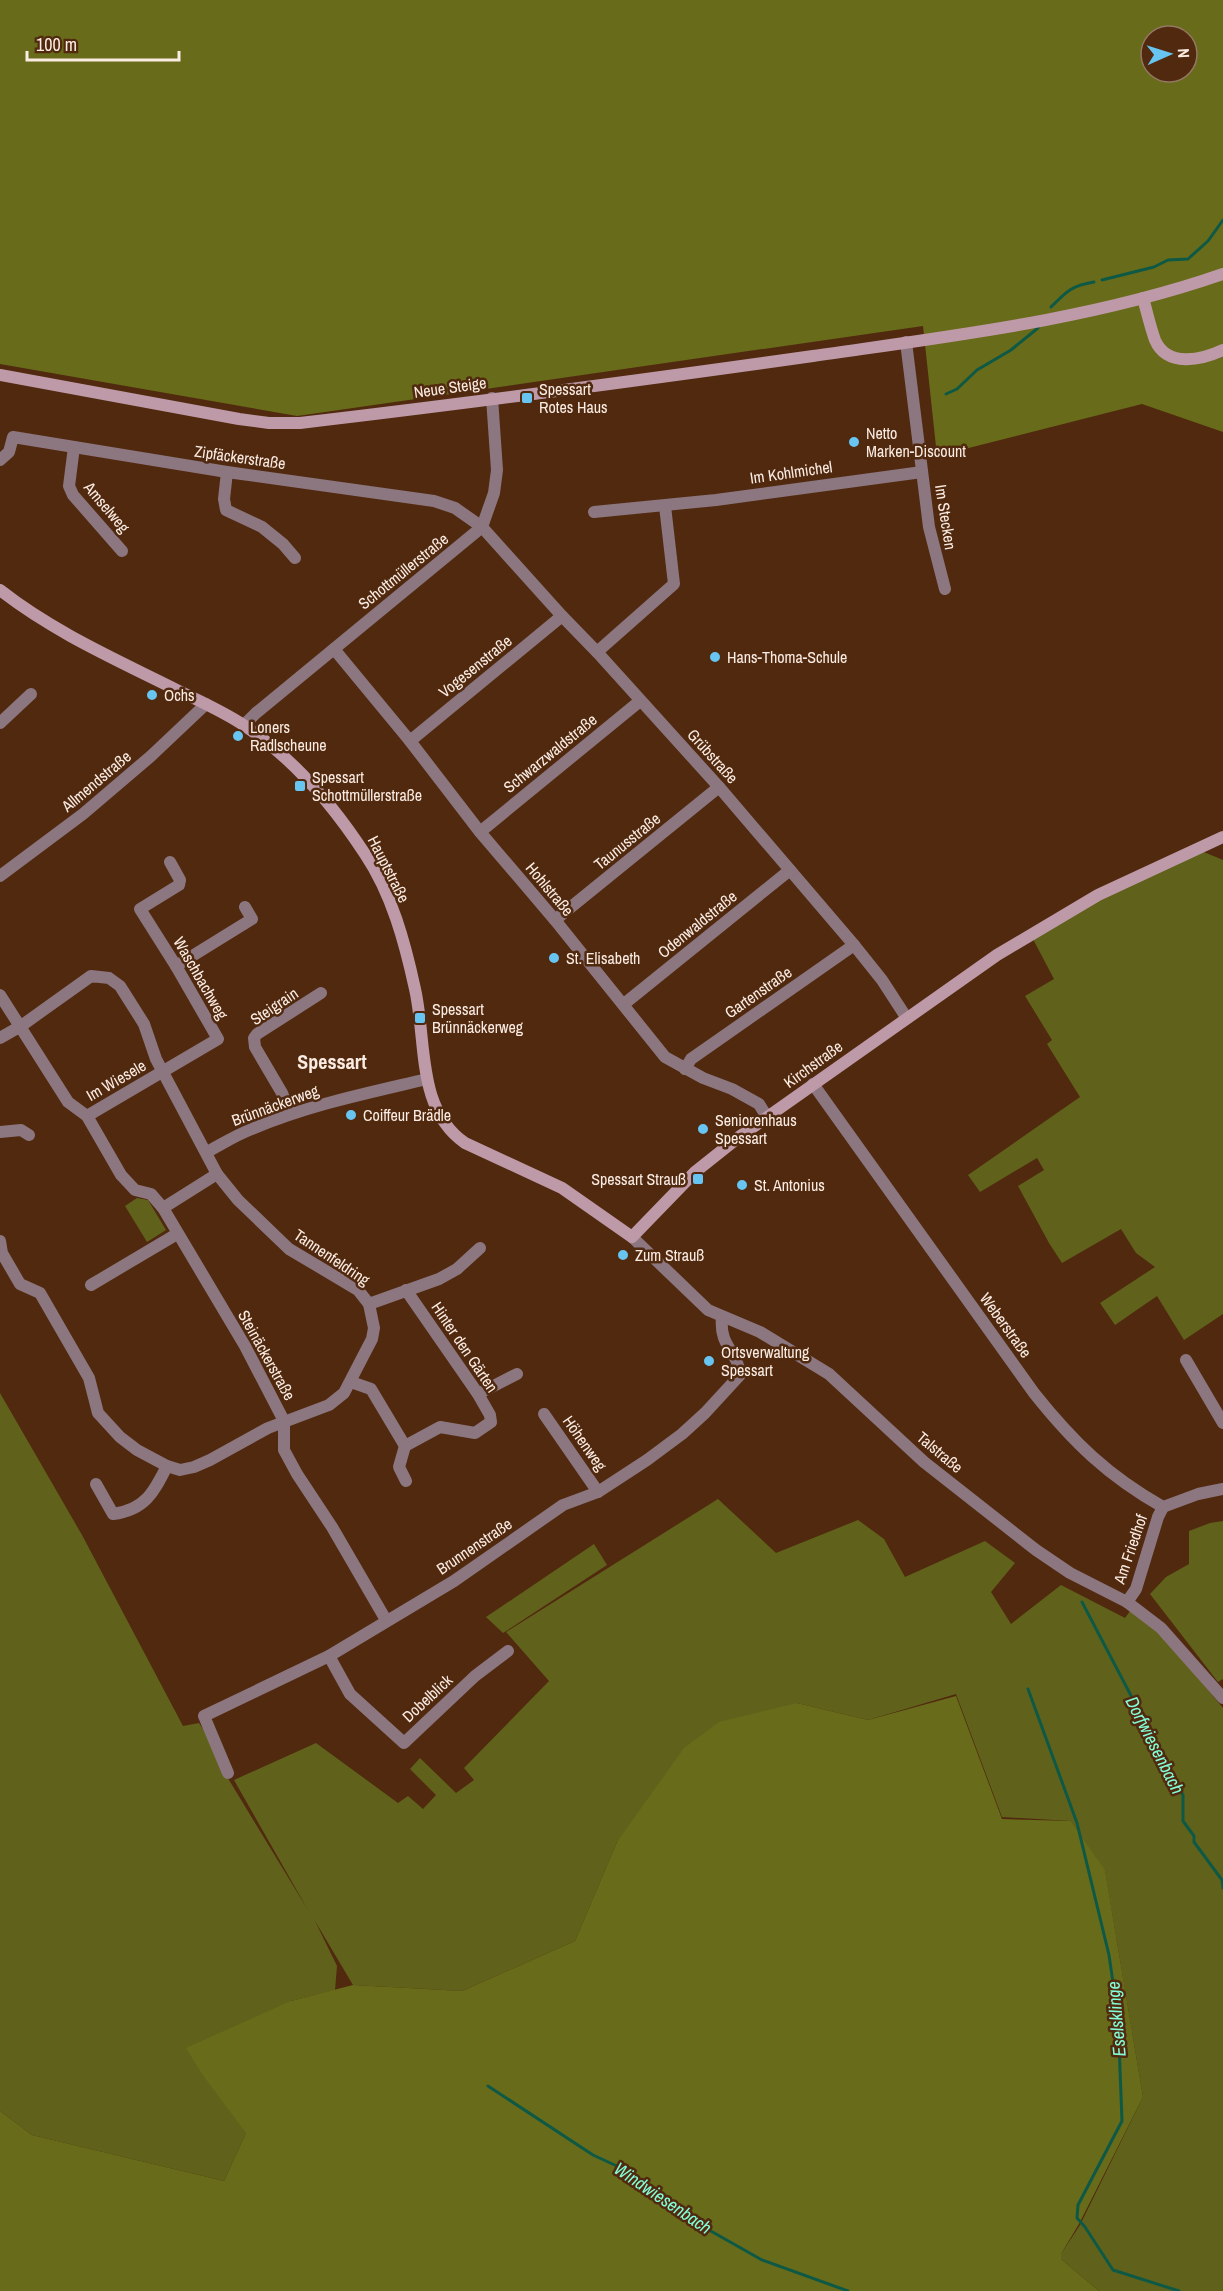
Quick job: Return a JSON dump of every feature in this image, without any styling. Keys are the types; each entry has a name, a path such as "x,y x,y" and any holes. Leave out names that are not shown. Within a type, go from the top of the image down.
{"street":[{"name":"Neue Steige","path":"0,375 269,423 311,422 906,342 1069,316 1143,298 1223,274"},
{"path":"1143,298 1156,342 1168,355 1194,360 1223,350"},
{"name":"Im Stecken","path":"906,342 929,527 945,589"},
{"path":"482,526 494,493 497,470 492,398"},
{"name":"Zipfäckerstraße","path":"0,435 227,472 434,501 455,508 482,526"},
{"path":"0,460 9,452 14,437"},
{"name":"Amselweg","path":"75,447 69,486 74,495 123,551"},
{"path":"227,472 224,499 226,510 262,527 283,544 295,558"},
{"name":"Im Kohlmichel","path":"594,512 665,506 922,472"},
{"path":"597,652 674,584 665,506"},
{"name":"Grübstraße","path":"482,526 719,787 854,945 882,980 906,1017"},
{"name":"Schottmüllerstraße","path":"244,725 482,526"},
{"name":"Hauptstraße","path":"0,590 70,635 244,725 280,752 341,819 372,865 396,920 415,990 429,1093 437,1113 453,1135 477,1150 562,1188 632,1238"},
{"name":"Vogesenstraße","path":"410,741 562,616"},
{"name":"Hohlstraße","path":"334,649 410,741 480,832 555,920 665,1057 759,1104 767,1117"},
{"path":"0,722 31,694"},
{"name":"Schwarzwaldstraße","path":"480,832 640,701"},
{"name":"Allmendstraße","path":"0,876 83,814 151,756 206,704"},
{"name":"Taunusstraße","path":"555,920 719,787"},
{"name":"Kirchstraße","path":"632,1238 695,1172 906,1017 1027,936 1098,895 1223,837"},
{"name":"Waschbachweg","path":"162,1072 218,1039 140,909 179,885 180,880 170,862"},
{"name":"Odenwaldstraße","path":"624,1004 790,870"},
{"path":"176,966 252,919 245,907"},
{"name":"Gartenstraße","path":"685,1069 691,1059 854,945"},
{"name":"Tannenfeldring","path":"0,1038 21,1026 91,976 108,978 120,986 144,1024 162,1072 217,1174 238,1200 289,1249 358,1290 369,1304 374,1328 372,1339 344,1393 329,1405 284,1421 194,1467 180,1470 167,1466 137,1450 120,1437 98,1413 90,1378 40,1293 20,1284 2,1253 0,1241"},
{"name":"Steigrain","path":"290,1114 282,1093 255,1047 254,1038 321,993"},
{"name":"Steinäckerstraße","path":"0,995 68,1102 87,1116 121,1175 135,1190 151,1194 163,1208 245,1346 284,1421 284,1450 386,1620"},
{"name":"Im Wiesele","path":"87,1116 162,1072"},
{"name":"Brünnäckerweg","path":"207,1152 250,1129 290,1114 427,1079"},
{"name":"Weberstraße","path":"813,1084 1034,1393 1061,1426 1088,1454 1134,1490 1163,1507"},
{"path":"0,1132 21,1130 28,1135"},
{"path":"163,1208 217,1174"},
{"path":"91,1284 177,1234"},
{"name":"Talstraße","path":"632,1238 701,1305 722,1317 760,1332 829,1374 924,1462 1028,1544 1070,1573 1127,1602 1161,1628 1223,1698"},
{"name":"Hinter den Gärten","path":"369,1304 439,1279 457,1269 480,1248"},
{"name":"Hinter den Gärten","path":"405,1446 440,1427 475,1433 491,1422 490,1415 478,1394 406,1290"},
{"name":"Brunnenstraße","path":"228,1773 204,1716 329,1656 454,1581 563,1504 598,1492 647,1460 682,1434 705,1413 740,1375 739,1364 720,1331 722,1317"},
{"path":"1186,1360 1223,1423"},
{"path":"478,1394 517,1374"},
{"path":"351,1382 371,1389 405,1446 399,1467 406,1481"},
{"name":"Höhenweg","path":"544,1414 598,1492"},
{"path":"96,1484 113,1514 126,1513 153,1494 167,1466"},
{"path":"1163,1507 1198,1494 1223,1489"},
{"name":"Am Friedhof","path":"1127,1602 1136,1589 1163,1507"},
{"name":"Dobelblick","path":"329,1656 351,1694 404,1743 475,1676 508,1651"}],"shaded area":[{"path":"0,0 1223,0 1223,432 1142,404 937,456 923,326 297,416 0,364"},
{"path":"1199,850 1223,860 1223,1314 1184,1340 1157,1296 1115,1325 1100,1303 1155,1267 1136,1253 1121,1229 1062,1263 1018,1186 1044,1170 1037,1158 980,1192 968,1175 1080,1097 1047,1044 1052,1040 1025,996 1054,979 1034,937 1087,905"},
{"path":"137,1198 148,1200 166,1230 147,1242 125,1206"},
{"path":"0,1393 82,1535 183,1726 199,1723 209,1738 229,1780 308,1910 234,1780 316,1743 398,1803 408,1796 423,1809 436,1795 410,1769 420,1758 456,1793 474,1780 464,1768 549,1681 506,1632 718,1499 776,1553 858,1520 884,1539 905,1577 985,1541 1015,1563 991,1592 1011,1624 1061,1585 1125,1618 1130,1611 1158,1630 1223,1708 1223,2291 1099,2291 1061,2259 1061,2254 1080,2225 1143,2097 1105,1871 1071,1821 1002,1817 956,1694 868,1720 797,1703 617,1842 575,1941 462,1991 353,1985 315,1921 337,1966 335,1990 291,2001 246,2133 224,2181 32,2135 0,2111"},
{"path":"1223,1521 1223,1679 1218,1682 1150,1594 1166,1577 1189,1564 1189,1531"},
{"path":"594,1544 607,1565 503,1633 486,1617"},
{"path":"956,1696 1002,1819 1071,1821 1105,1870 1143,2097 1079,2224 1061,2254 1061,2259 1099,2291 0,2291 0,2111 32,2135 224,2181 246,2133 202,2074 186,2048 291,2001 353,1985 462,1991 575,1941 617,1842 684,1748 719,1722 797,1703 868,1720"}],"waterway":[{"path":"1102,280 1154,267 1168,260 1188,259 1208,241 1223,220"},
{"path":"1051,307 1070,290 1094,282"},
{"path":"946,394 957,389 977,370 1011,350 1038,328"},
{"name":"Dorfwiesenbach","path":"1082,1602 1183,1795 1183,1821 1194,1836 1194,1842 1222,1880 1223,1888"},
{"name":"Eselsklinge","path":"1028,1689 1077,1823 1109,1955 1118,2017 1122,2121 1078,2205 1077,2218 1113,2270 1179,2291"},
{"name":"Windwiesenbach","path":"488,2086 593,2155 632,2173 644,2190 666,2196 686,2217 762,2260 848,2291"}],"place":[{"name":"Spessart Rotes Haus","path":"527,398"},
{"name":"Netto Marken-Discount","path":"854,442"},
{"name":"Hans-Thoma-Schule","path":"715,657"},
{"name":"Ochs","path":"152,695"},
{"name":"Loners Radlscheune","path":"238,736"},
{"name":"Spessart Schottmüllerstraße","path":"300,786"},
{"name":"St. Elisabeth","path":"554,958"},
{"name":"Spessart Brünnäckerweg","path":"420,1018"},
{"name":"Coiffeur Brädle","path":"351,1115"},
{"name":"Seniorenhaus Spessart","path":"703,1129"},
{"name":"Spessart Strauß","path":"698,1179"},
{"name":"St. Antonius","path":"742,1185"},
{"name":"Zum Strauß","path":"623,1255"},
{"name":"Ortsverwaltung Spessart","path":"709,1361"}],"district":[{"name":"Spessart","path":"332,1061"}]}
